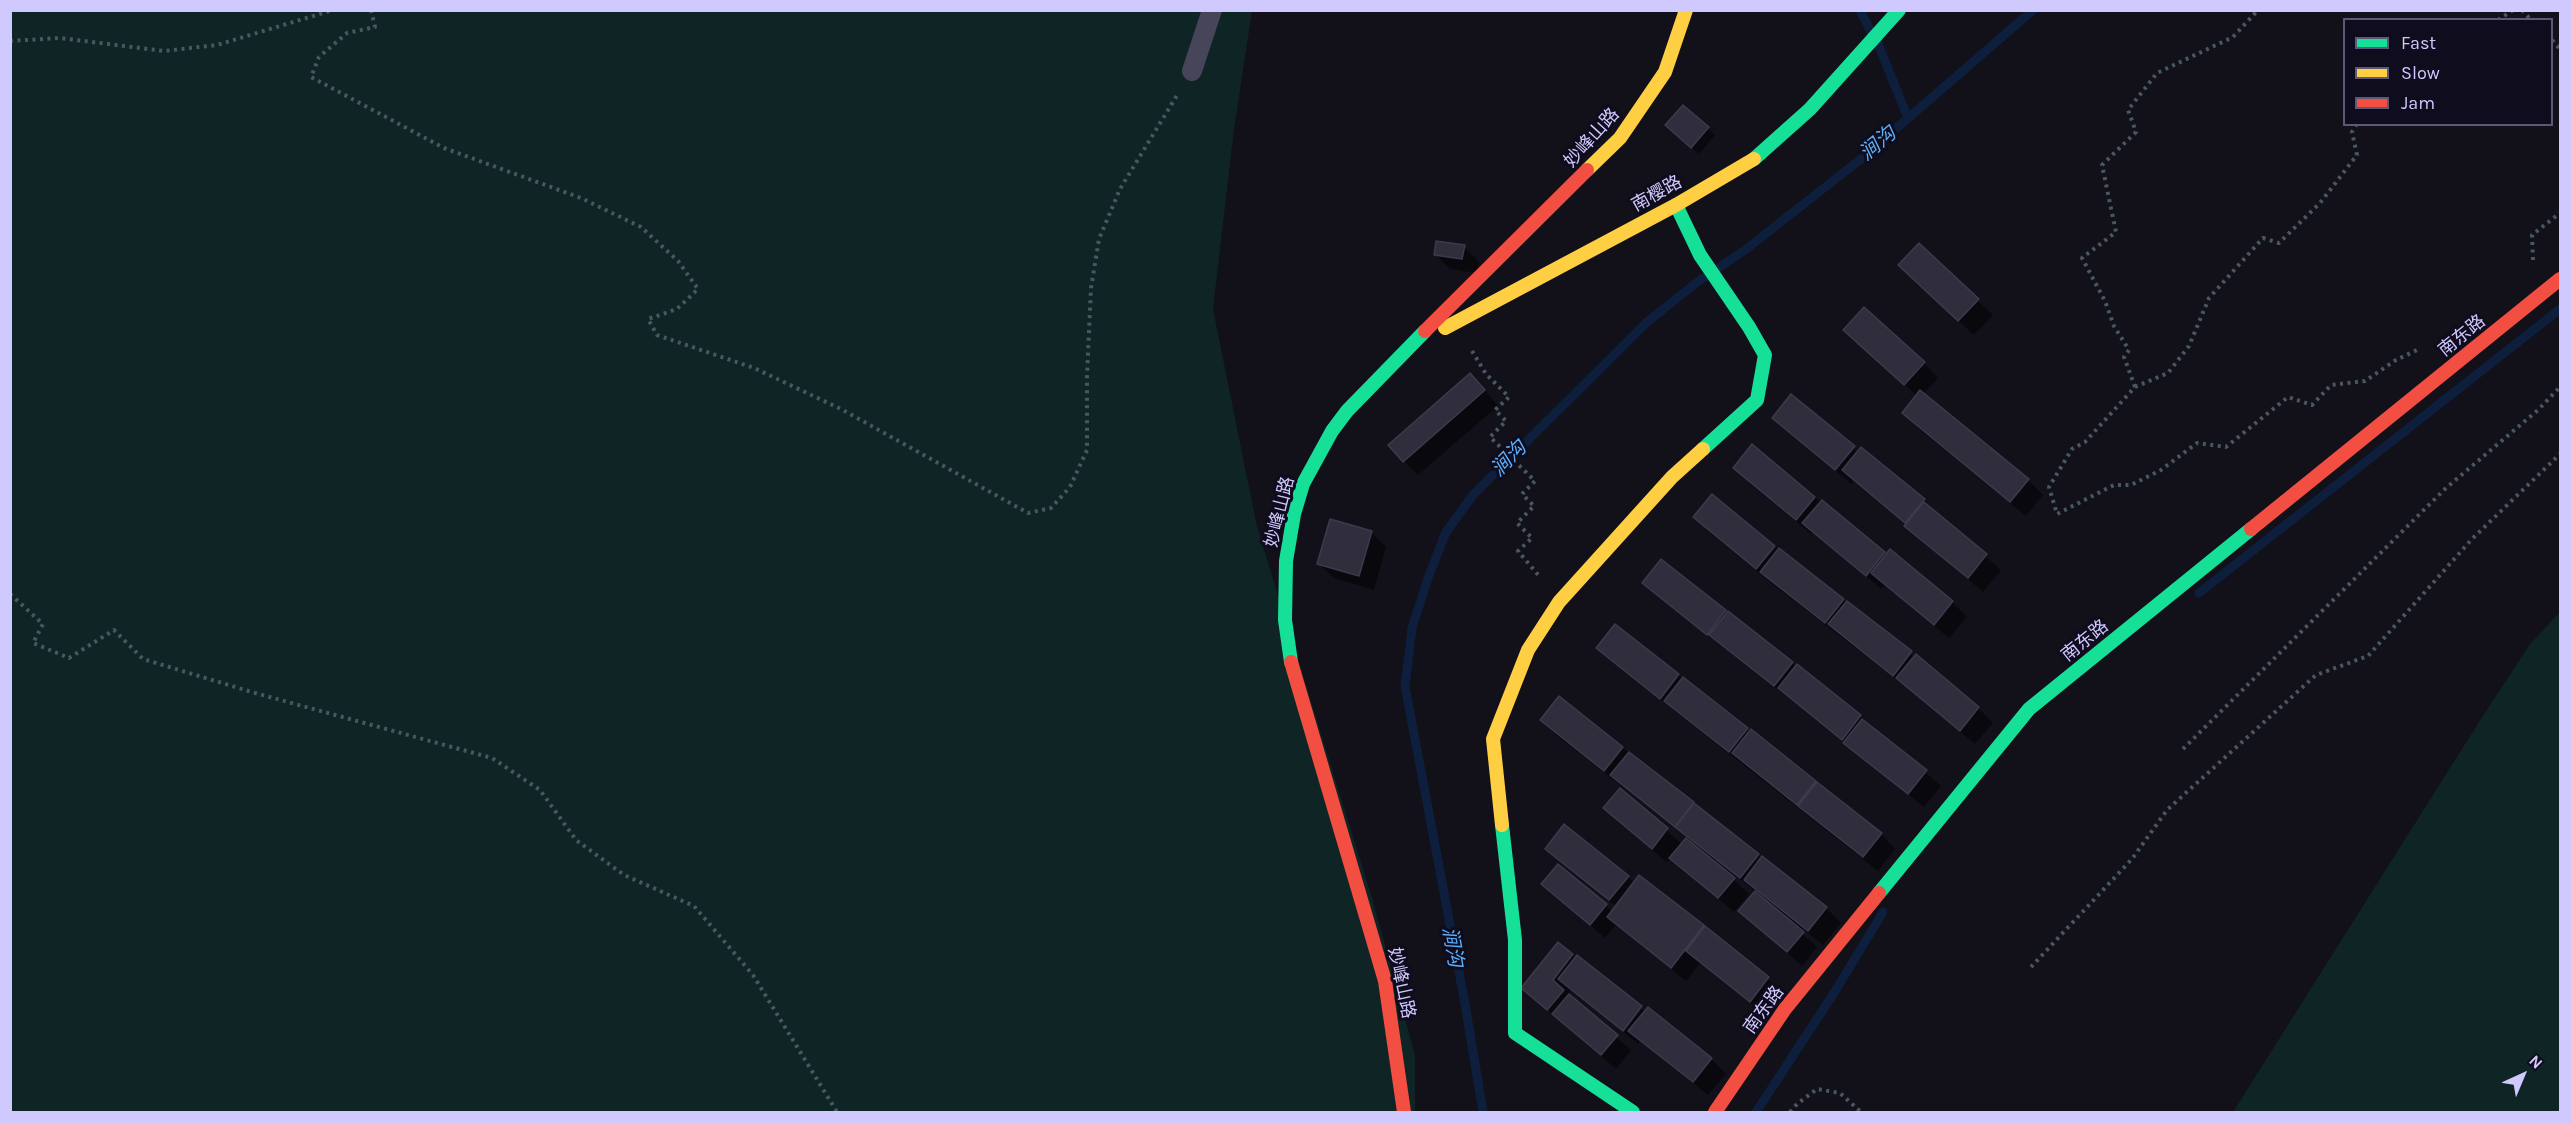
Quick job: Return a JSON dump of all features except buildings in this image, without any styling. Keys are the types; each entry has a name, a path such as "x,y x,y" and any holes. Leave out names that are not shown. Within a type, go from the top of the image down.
{"street":[{"name":"妙峰山路","path":"1404,1113 1385,981 1291,660 1285,620 1286,561 1302,484 1332,431 1347,411 1395,360 1620,138 1665,72 1686,10"},
{"name":"南樱路","path":"1395,360 1454,322 1676,205 1760,154 1810,109 1899,10"},
{"path":"1633,1113 1515,1034 1515,940 1493,739 1528,650 1559,602 1672,477 1757,400 1765,355 1749,327 1700,255 1676,205"},
{"name":"南东路","path":"1715,1113 1785,1009 2029,709 2560,279"}],"lane":[{"path":"1192,71 1212,10"}],"path":[{"path":"10,41 60,38 164,51 217,45 333,10"},
{"path":"371,10 375,27 347,33 319,57 311,77 444,148 581,198 641,227 678,261 698,289 677,309 648,319 657,335 754,368 841,409 1028,513 1051,508 1070,486 1087,450 1087,376 1091,288 1099,239 1120,189 1192,71"},
{"path":"2135,387 2124,357 2129,350 2114,327 2105,301 2082,258 2116,232 2102,165 2136,132 2128,110 2157,73 2233,37 2258,10"},
{"path":"2356,126 2352,132 2357,155 2320,203 2279,243 2263,238 2209,298 2189,346 2168,373 2135,387 2085,442 2072,449 2049,487 2057,514 2114,486 2131,485 2161,470 2198,443 2226,447 2288,397 2312,405 2331,385 2365,381 2396,360 2425,346"},
{"path":"2533,263 2532,236 2560,213"},
{"path":"1486,374 1509,397 1495,410 1506,421 1490,437 1535,481 1522,494 1534,506 1517,523 1532,538 1518,551 1526,560"},
{"path":"2183,749 2446,488 2538,410 2560,387"},
{"path":"2031,967 2132,859 2167,810 2316,675 2368,656 2472,539 2560,454"},
{"path":"10,594 43,624 33,643 69,658 114,630 143,659 255,693 492,758 540,790 576,840 624,875 694,906 753,975 837,1113"},
{"path":"1790,1113 1797,1104 1817,1089 1840,1093 1861,1113"}],"green space":[{"path":"10,11 1252,11 1234,129 1213,309 1257,527 1372,898 1415,1055 1415,1112 11,1112"},
{"path":"2560,612 2560,1112 2233,1112 2477,725 2530,644"}],"waterway":[{"path":"1860,10 1871,32"},
{"name":"涧沟","path":"1483,1112 1405,686 1412,628 1446,532 1473,495 1647,322 1696,283 1745,250 1861,159 2033,10"},
{"path":"1878,44 1908,118"},
{"path":"2199,593 2560,309"},
{"path":"1756,1112 1834,993 1883,912"}],"traffic: fast":[{"path":"1754,159 1810,109 1899,10"},
{"path":"1676,205 1700,255 1749,327 1765,355 1757,400 1703,449"},
{"path":"1291,662 1285,620 1286,561 1294,514 1303,484 1332,431 1347,411 1425,331"},
{"path":"1879,893 2029,709 2251,529"},
{"path":"1502,825 1515,940 1515,1033 1633,1112"}],"traffic: slow":[{"path":"1587,170 1620,138 1665,72 1686,10"},
{"path":"1445,328 1676,205 1754,159"},
{"path":"1502,825 1493,739 1528,650 1559,602 1672,477 1703,449"}],"traffic: jam":[{"path":"1425,331 1587,170"},
{"path":"2251,529 2560,279"},
{"path":"1291,662 1385,981 1404,1112"},
{"path":"1715,1112 1785,1009 1879,893"}]}
